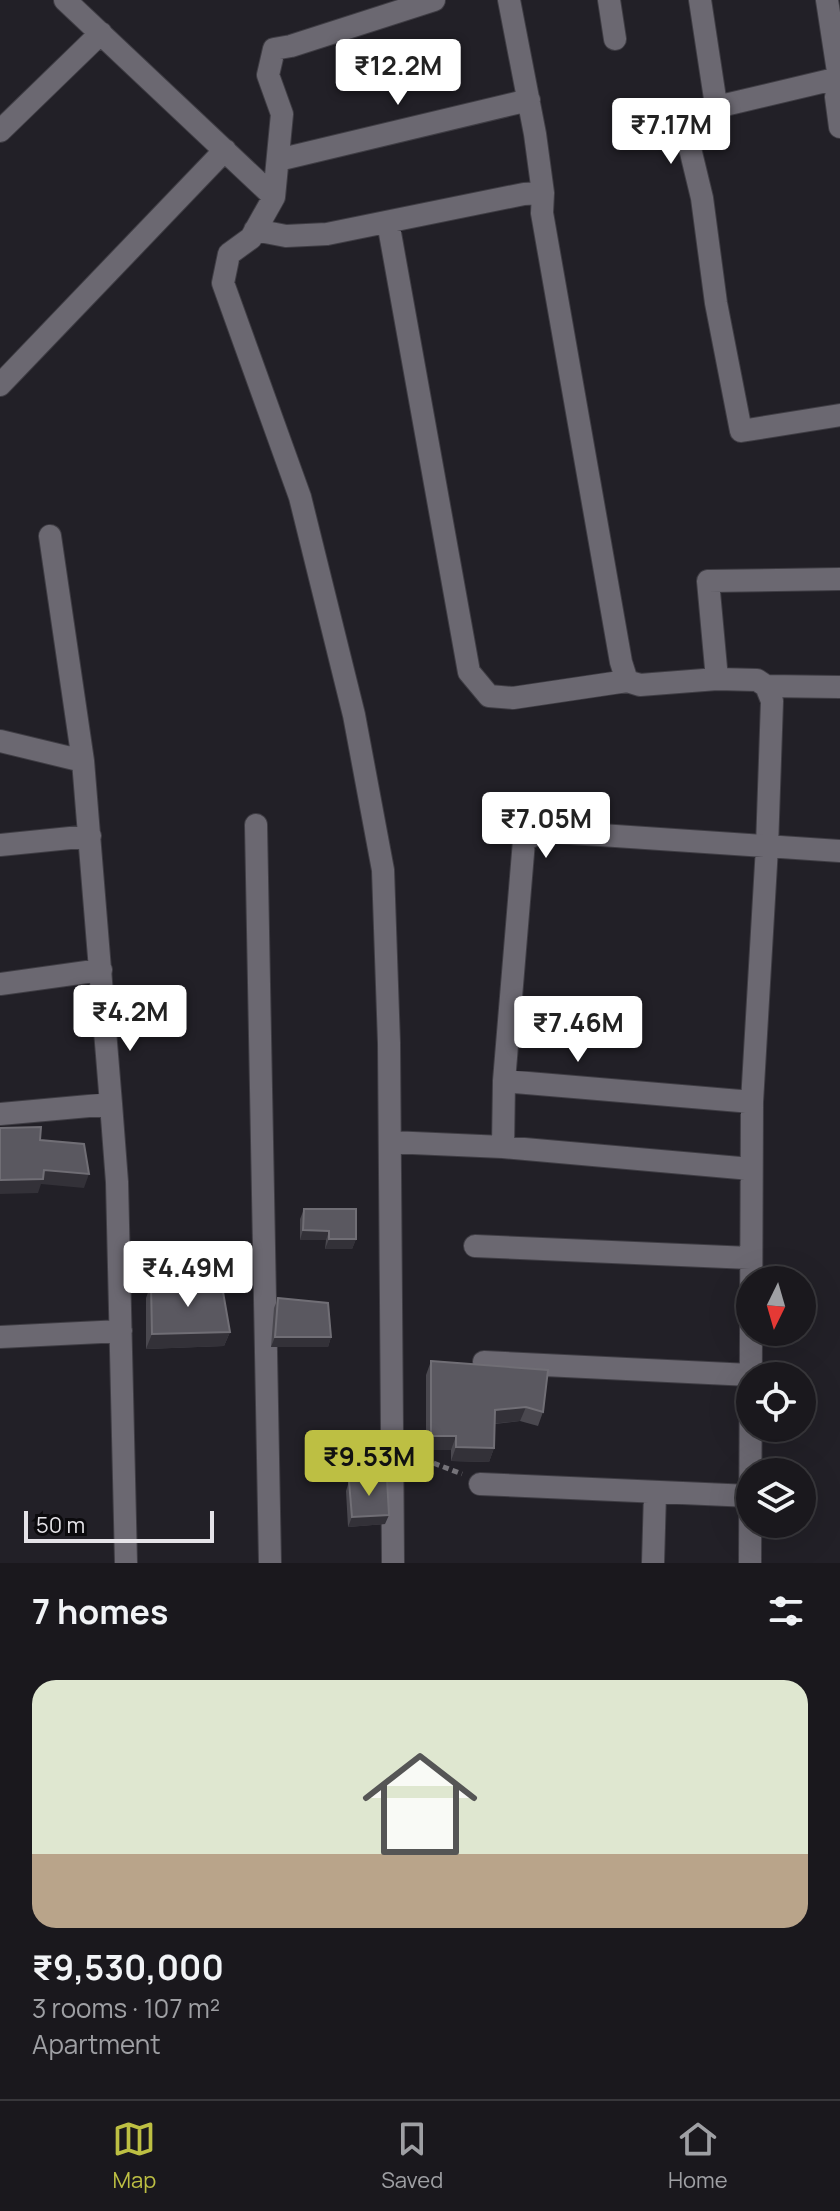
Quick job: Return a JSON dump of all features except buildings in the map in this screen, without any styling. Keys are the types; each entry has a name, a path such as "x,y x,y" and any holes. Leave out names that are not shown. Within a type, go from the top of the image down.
{"street":[{"path":"65,0 274,197"},
{"path":"393,1563 390,1142 383,870 354,715 300,497 223,283 229,254 251,238 274,197 282,114 268,75 274,49 434,0"},
{"path":"509,0 529,100 543,193 542,213 561,328 621,662 627,681"},
{"path":"609,0 615,39"},
{"path":"700,0 716,105"},
{"path":"827,0 840,78 836,97 840,127"},
{"path":"0,131 101,33"},
{"path":"840,78 691,113 687,136 702,198 716,303 741,431 840,415"},
{"path":"278,160 529,100"},
{"path":"0,385 225,150"},
{"path":"255,230 286,236 327,234 524,194 543,193"},
{"path":"388,222 469,672 489,696 513,698 627,681 640,685 717,679 757,680 766,686 840,687"},
{"path":"50,536 83,761 117,1182 126,1563"},
{"path":"717,679 708,581 840,579"},
{"path":"750,1362 752,1102 772,701 766,686"},
{"path":"0,741 83,761"},
{"path":"256,825 270,1563"},
{"path":"503,1147 504,1081 524,841 537,833 556,832 840,851"},
{"path":"0,845 90,836"},
{"path":"0,984 101,970"},
{"path":"504,1081 752,1102"},
{"path":"0,1114 111,1104"},
{"path":"390,1142 503,1147 751,1169"},
{"path":"475,1246 750,1258"},
{"path":"0,1337 121,1331"},
{"path":"484,1362 736,1374"},
{"path":"480,1484 736,1496"},
{"path":"653,1563 655,1493"},
{"path":"750,1538 750,1563"}],"path":[{"path":"392,1451 416,1456 459,1472 480,1484"}]}
